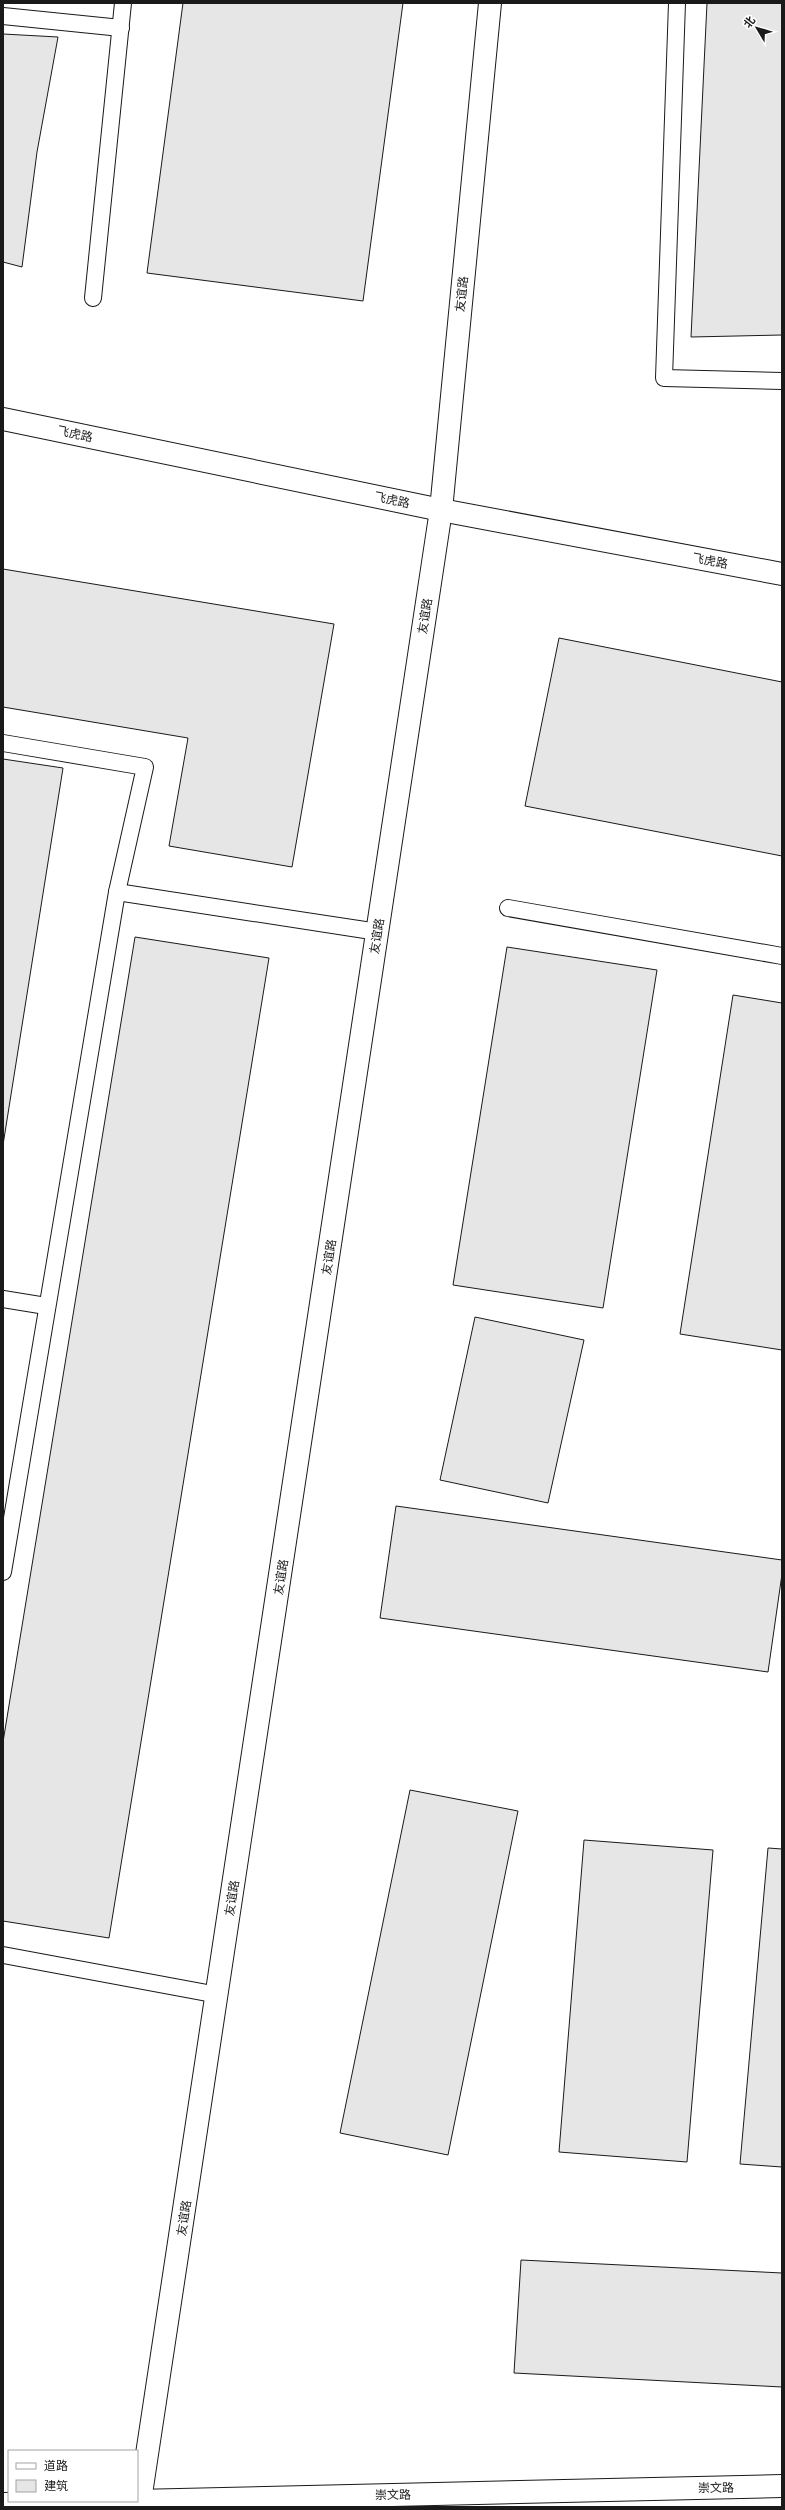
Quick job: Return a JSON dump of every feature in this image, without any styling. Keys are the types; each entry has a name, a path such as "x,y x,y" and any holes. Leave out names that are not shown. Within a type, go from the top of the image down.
{"street":[{"name":"友谊路","path":"140,2504 441,510 490,3"},
{"name":"飞虎路","path":"3,419 441,510 782,574"},
{"name":"崇文路","path":"3,2504 140,2504 782,2486"}],"lane":[{"path":"93,298 123,3"},
{"path":"677,3 664,378 782,382"},
{"path":"3,16 121,28"},
{"path":"3,743 145,767 117,892 46,1306 3,1572"},
{"path":"117,892 378,932"},
{"path":"508,908 782,956"},
{"path":"3,1299 46,1306"},
{"path":"3,1955 218,1995"}],"building":[{"path":"183,3 403,3 363,301 147,273"},
{"path":"707,3 782,3 782,335 691,337"},
{"path":"3,34 58,37 37,152 22,267 3,262"},
{"path":"3,569 334,624 292,867 169,846 188,738 3,707"},
{"path":"559,638 782,682 782,856 525,806"},
{"path":"3,759 63,768 3,1145"},
{"path":"135,937 269,958 109,1938 3,1921 3,1742"},
{"path":"507,947 657,970 603,1308 453,1285"},
{"path":"733,995 782,1003 782,1350 680,1334"},
{"path":"475,1317 584,1340 548,1503 440,1480"},
{"path":"396,1506 782,1560 782,1574 768,1672 380,1618"},
{"path":"410,1790 518,1811 448,2155 340,2133"},
{"path":"584,1840 713,1850 687,2162 559,2152"},
{"path":"768,1848 782,1849 782,2167 740,2164"},
{"path":"521,2260 782,2273 782,2387 514,2373"}]}
